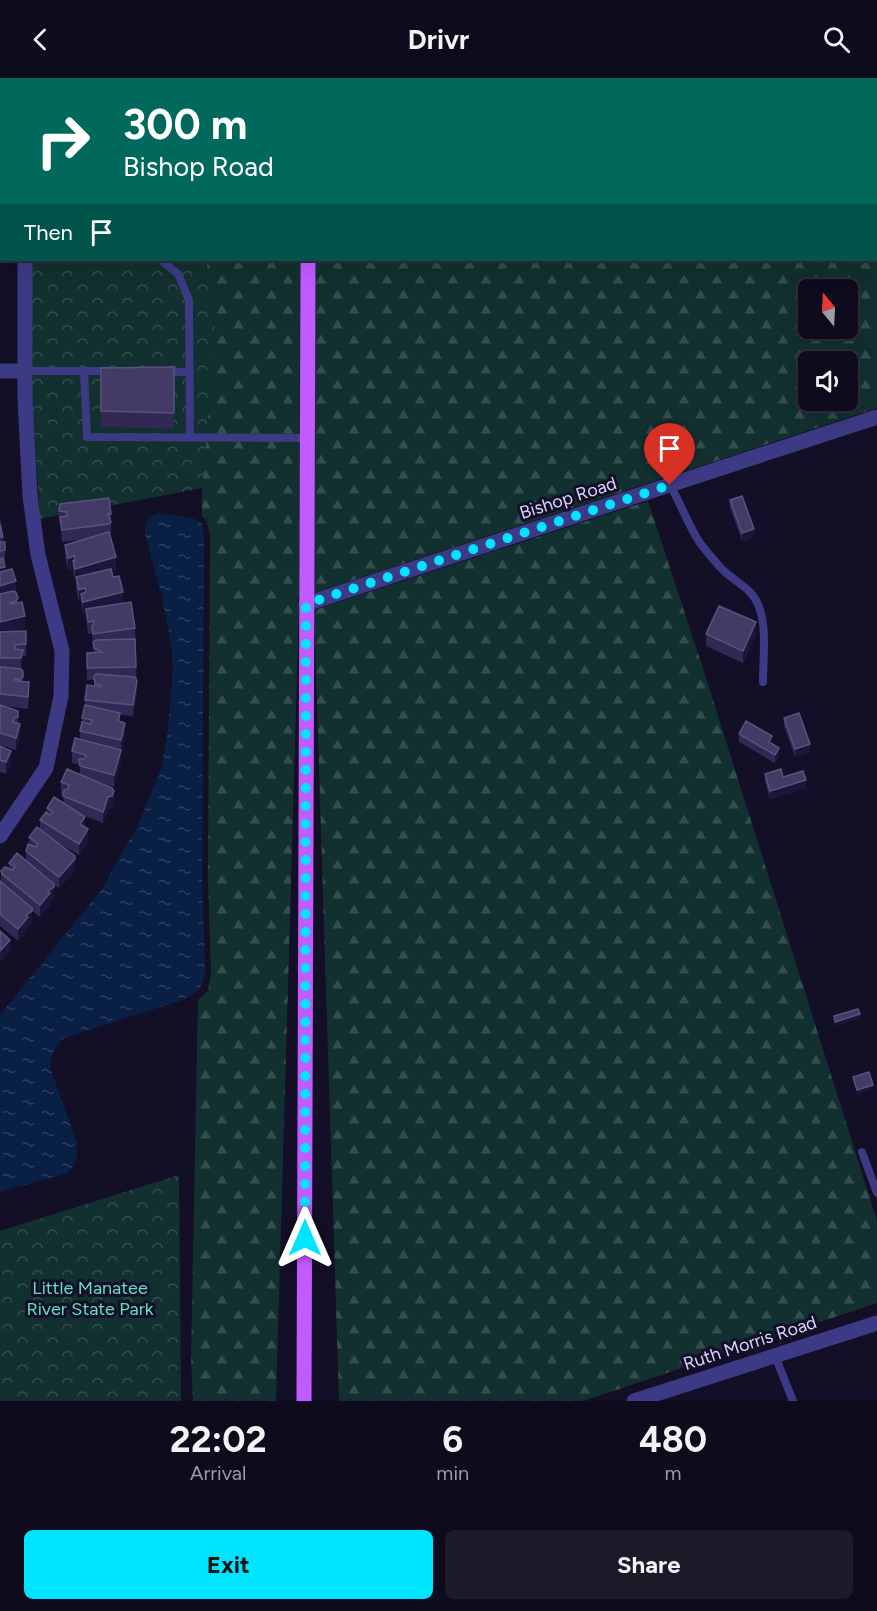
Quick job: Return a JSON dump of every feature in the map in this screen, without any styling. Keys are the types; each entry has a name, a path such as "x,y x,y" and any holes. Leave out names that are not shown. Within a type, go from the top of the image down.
{"main road":[{"path":"304,1401 308,261"}],"street":[{"path":"0,836 46,768 61,696 62,651 38,555 30,496 24,371 25,261"},
{"path":"0,371 24,371"},
{"name":"Bishop Road","path":"306,604 877,417"},
{"name":"Ruth Morris Road","path":"634,1401 673,1395 775,1356 877,1323"}],"lane":[{"path":"162,261 178,274 189,300 190,438"},
{"path":"84,370 87,437 307,438"},
{"path":"24,371 120,371"},
{"path":"155,372 190,372"},
{"path":"670,485 689,525 701,543 724,571 752,592 759,605 763,618 763,682"},
{"path":"862,1152 877,1193"},
{"path":"775,1356 793,1401"}],"green space":[{"path":"32,261 206,261 215,330 202,488 40,519 32,398"},
{"path":"206,261 300,261 299,598 297,599 299,605 276,1401 193,1401 191,1358 198,1000 208,991 211,973 208,879 210,536 207,521 202,516 202,488 215,330"},
{"path":"315,261 877,261 877,408 314,593"},
{"path":"648,501 877,1221 877,1303 583,1401 339,1401 314,610"},
{"name":"Little Manatee River State Park","path":"179,1175 181,1401 0,1401 0,1231"}],"water":[{"path":"158,513 195,519 202,524 204,535 202,878 205,973 200,988 190,996 64,1038 61,1041 51,1058 50,1067 77,1143 75,1163 67,1173 0,1192 0,1015 101,890 138,825 161,768 168,729 173,667 162,597 145,534 147,521"}],"building":[{"path":"174,367 174,413 101,411 101,368"},
{"path":"742,496 754,529 742,533 730,500"},
{"path":"109,498 111,514 108,514 111,522 109,524 62,530 60,517 67,516 67,512 59,511 60,504"},
{"path":"109,532 116,557 75,569 74,556 68,558 65,545"},
{"path":"0,542 5,542 5,550 0,551"},
{"path":"3,558 5,567 0,568 0,559"},
{"path":"12,569 16,581 0,586 0,572"},
{"path":"111,569 113,577 119,576 123,592 83,602 81,594 86,592 85,588 79,590 76,577"},
{"path":"16,592 18,598 10,603 22,602 25,616 0,622 0,594"},
{"path":"131,602 135,628 93,634 94,621 88,622 86,609"},
{"path":"719,606 756,622 743,651 706,634"},
{"path":"26,631 26,644 15,645 15,649 23,650 21,658 0,658 0,632"},
{"path":"135,639 136,667 87,668 87,653 102,652 94,648 93,642 96,640"},
{"path":"0,667 23,671 23,677 20,680 14,679 14,681 29,682 28,697 0,694"},
{"path":"96,674 135,677 137,681 133,705 85,700 87,685 101,687 95,684"},
{"path":"0,705 18,711 18,717 14,718 13,722 20,724 16,738 0,733"},
{"path":"85,705 120,713 118,721 125,723 121,740 80,731 82,722 91,724 92,720 82,718"},
{"path":"799,713 810,744 795,749 784,718"},
{"path":"746,721 772,736 769,742 779,748 775,755 739,734"},
{"path":"75,738 121,750 114,775 80,766 79,759 85,759 86,755 72,751"},
{"path":"0,746 11,751 6,762 0,760"},
{"path":"67,769 112,788 114,791 112,796 108,797 103,812 63,796 64,790 68,789 69,785 61,782"},
{"path":"781,769 783,777 803,771 806,780 770,791 765,774"},
{"path":"54,797 85,817 80,824 88,829 79,844 40,820 46,812 50,815 53,812 47,808"},
{"path":"37,827 75,856 75,859 59,877 26,851 28,844 36,847 38,844 29,837"},
{"path":"17,853 54,884 40,905 2,874 1,871 5,867 12,870 15,867 9,863"},
{"path":"0,881 32,908 18,929 0,914"},
{"path":"0,931 10,940 0,951"},
{"path":"858,1009 860,1014 835,1022 834,1016"},
{"path":"869,1072 873,1085 857,1090 853,1077"}],"route":[{"path":"305,1238 306,604 670,485"}]}
